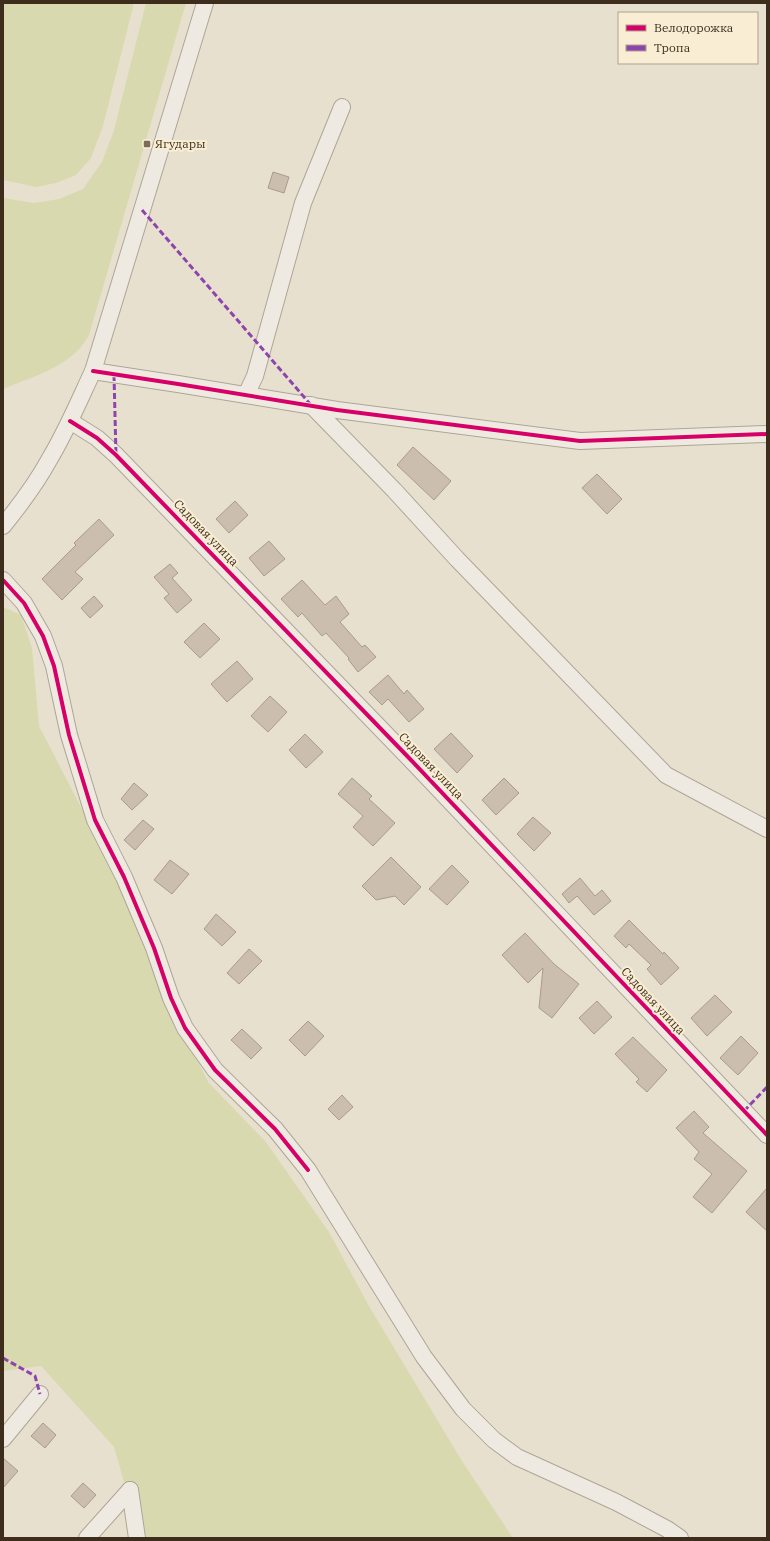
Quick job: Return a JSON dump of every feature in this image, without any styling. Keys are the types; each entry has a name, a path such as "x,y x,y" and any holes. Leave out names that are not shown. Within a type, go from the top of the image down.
{"street":[{"path":"3,526 24,500 49,461 70,421 93,371 205,3"},
{"path":"246,395 255,376 303,203 342,107"},
{"path":"93,371 337,410 580,441 767,434"},
{"path":"311,405 394,490 457,559 666,775 767,829"},
{"name":"Садовая улица","path":"70,421 97,438 122,460 410,758 767,1135"},
{"path":"3,580 24,603 44,636 54,666 69,735 96,820 124,876 154,948 171,998 185,1028 215,1070 275,1129 308,1170 424,1357 463,1409 489,1434 517,1457 616,1502 667,1529 680,1538"},
{"path":"3,1439 40,1394"},
{"path":"87,1538 130,1490 138,1538"}],"green space":[{"path":"3,3 134,3 103,126 91,158 76,175 56,183 36,187 3,180"},
{"path":"146,3 186,3 89,335 82,346 73,355 52,369 3,389 3,198 34,203 59,199 83,189 102,162 114,130"},
{"path":"3,607 21,615 32,648 39,726 111,865 165,1000 209,1083 266,1142 329,1232 369,1306 462,1461 513,1538 140,1538 114,1447 41,1366 3,1371"}],"building":[{"path":"273,172 289,177 284,193 268,188"},
{"path":"413,447 451,481 434,500 397,465"},
{"path":"597,474 622,499 607,514 582,488"},
{"path":"235,501 248,515 229,533 216,519"},
{"path":"99,519 114,535 75,572 83,579 62,600 42,579 76,545 74,543"},
{"path":"269,541 285,559 264,576 249,558"},
{"path":"170,564 178,573 172,578 192,600 177,613 164,598 169,594 154,577"},
{"path":"302,580 325,605 336,596 349,614 340,622 362,647 365,645 376,657 358,672 348,659 349,658 326,633 322,636 302,613 298,617 281,599"},
{"path":"94,596 103,606 90,618 81,608"},
{"path":"204,623 220,639 200,658 184,642"},
{"path":"237,661 253,679 227,702 211,684"},
{"path":"388,675 404,694 407,690 424,709 409,722 388,699 382,705 369,692"},
{"path":"270,696 287,712 268,732 251,716"},
{"path":"451,733 473,756 457,773 434,749"},
{"path":"305,734 323,752 306,768 289,750"},
{"path":"352,778 372,796 369,799 395,823 373,846 353,827 363,816 338,794"},
{"path":"504,778 519,793 496,815 482,800"},
{"path":"134,783 148,795 132,810 121,799"},
{"path":"533,817 551,833 534,851 517,834"},
{"path":"143,820 154,829 135,850 124,840"},
{"path":"391,857 421,887 404,905 395,896 376,900 362,886"},
{"path":"170,860 189,874 172,894 154,880"},
{"path":"452,865 469,882 447,905 429,889"},
{"path":"580,878 595,896 602,890 611,901 594,915 577,896 569,903 562,894"},
{"path":"216,914 236,932 222,946 204,929"},
{"path":"629,920 679,968 661,985 647,969 651,965 629,944 626,948 614,936"},
{"path":"525,933 554,964 579,984 552,1018 539,1008 543,968 528,983 502,955"},
{"path":"249,949 262,961 239,984 227,973"},
{"path":"715,995 732,1012 707,1036 691,1018"},
{"path":"597,1001 612,1017 594,1034 579,1018"},
{"path":"308,1021 324,1036 305,1056 289,1040"},
{"path":"242,1029 262,1048 251,1059 231,1040"},
{"path":"741,1036 758,1053 738,1075 720,1058"},
{"path":"633,1037 667,1070 647,1092 636,1082 639,1079 615,1054"},
{"path":"342,1095 353,1107 339,1120 328,1109"},
{"path":"694,1111 709,1127 703,1133 747,1171 712,1213 693,1197 712,1174 694,1159 699,1152 676,1128"},
{"path":"767,1188 767,1231 746,1212"},
{"path":"43,1423 56,1435 45,1448 31,1436"},
{"path":"3,1458 18,1471 3,1488"},
{"path":"83,1483 96,1495 84,1508 71,1496"}],"marked path":[{"path":"142,210 311,405"},
{"path":"114,375 116,455"},
{"path":"744,1111 767,1087"},
{"path":"3,1358 35,1376 40,1394"}],"cycle path":[{"path":"93,371 337,410 580,441 767,434"},
{"path":"70,421 97,438 116,455 410,759 767,1135"},
{"path":"3,580 24,603 43,636 54,666 69,735 95,820 124,877 154,948 171,998 185,1028 215,1070 275,1129 308,1170"}],"place":[{"name":"Ягудары","path":"147,144"}]}
